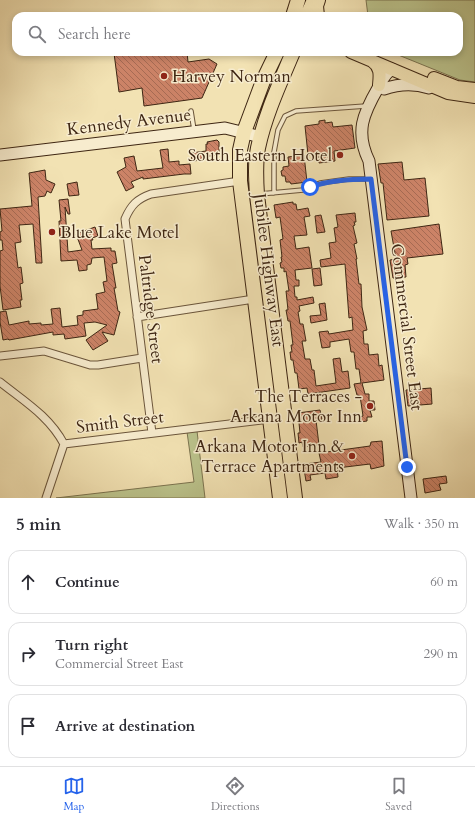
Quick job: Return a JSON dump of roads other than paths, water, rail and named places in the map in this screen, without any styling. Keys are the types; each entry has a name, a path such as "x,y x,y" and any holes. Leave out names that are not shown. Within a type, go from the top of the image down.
{"highway":[{"path":"294,12 298,0"},
{"path":"309,12 314,0"},
{"name":"Jubilee Highway East","path":"274,56 244,132 240,150 240,181 280,498"},
{"name":"Jubilee Highway East","path":"292,56 268,111 261,137 257,161 257,195 295,498"},
{"path":"262,356 277,354"},
{"path":"276,470 291,468"}],"main road":[{"path":"318,12 317,6 319,0"},
{"path":"370,56 448,93 475,97"},
{"path":"370,56 379,68 382,87"},
{"path":"393,66 461,88 475,89"}],"street":[{"name":"Commercial Street East","path":"369,161 372,154 369,126 370,118 386,73 393,66"},
{"path":"382,87 410,85 441,93 448,93"},
{"name":"Commercial Street East","path":"382,87 368,106 363,120 362,132 364,151 369,161 411,498"},
{"name":"Kennedy Avenue","path":"0,155 224,128 261,137"},
{"name":"Paltridge Street","path":"152,433 125,218 134,203 142,197 151,194 240,181"},
{"path":"137,317 254,299"},
{"path":"0,356 44,351 90,365 142,358"},
{"name":"Smith Street","path":"0,382 47,420 64,444 270,419"},
{"path":"46,498 64,444"}],"lane":[{"path":"274,193 274,152 278,130 285,116 296,111 368,106"},
{"path":"191,110 194,131"},
{"path":"257,195 303,190 320,184 349,179 371,179"}],"place":[{"name":"Harvey Norman","path":"164,76"},
{"name":"South Eastern Hotel","path":"340,155"},
{"name":"Blue Lake Motel","path":"52,232"},
{"name":"The Terraces - Arkana Motor Inn","path":"370,406"},
{"name":"Arkana Motor Inn & Terrace Apartments","path":"352,456"}]}
